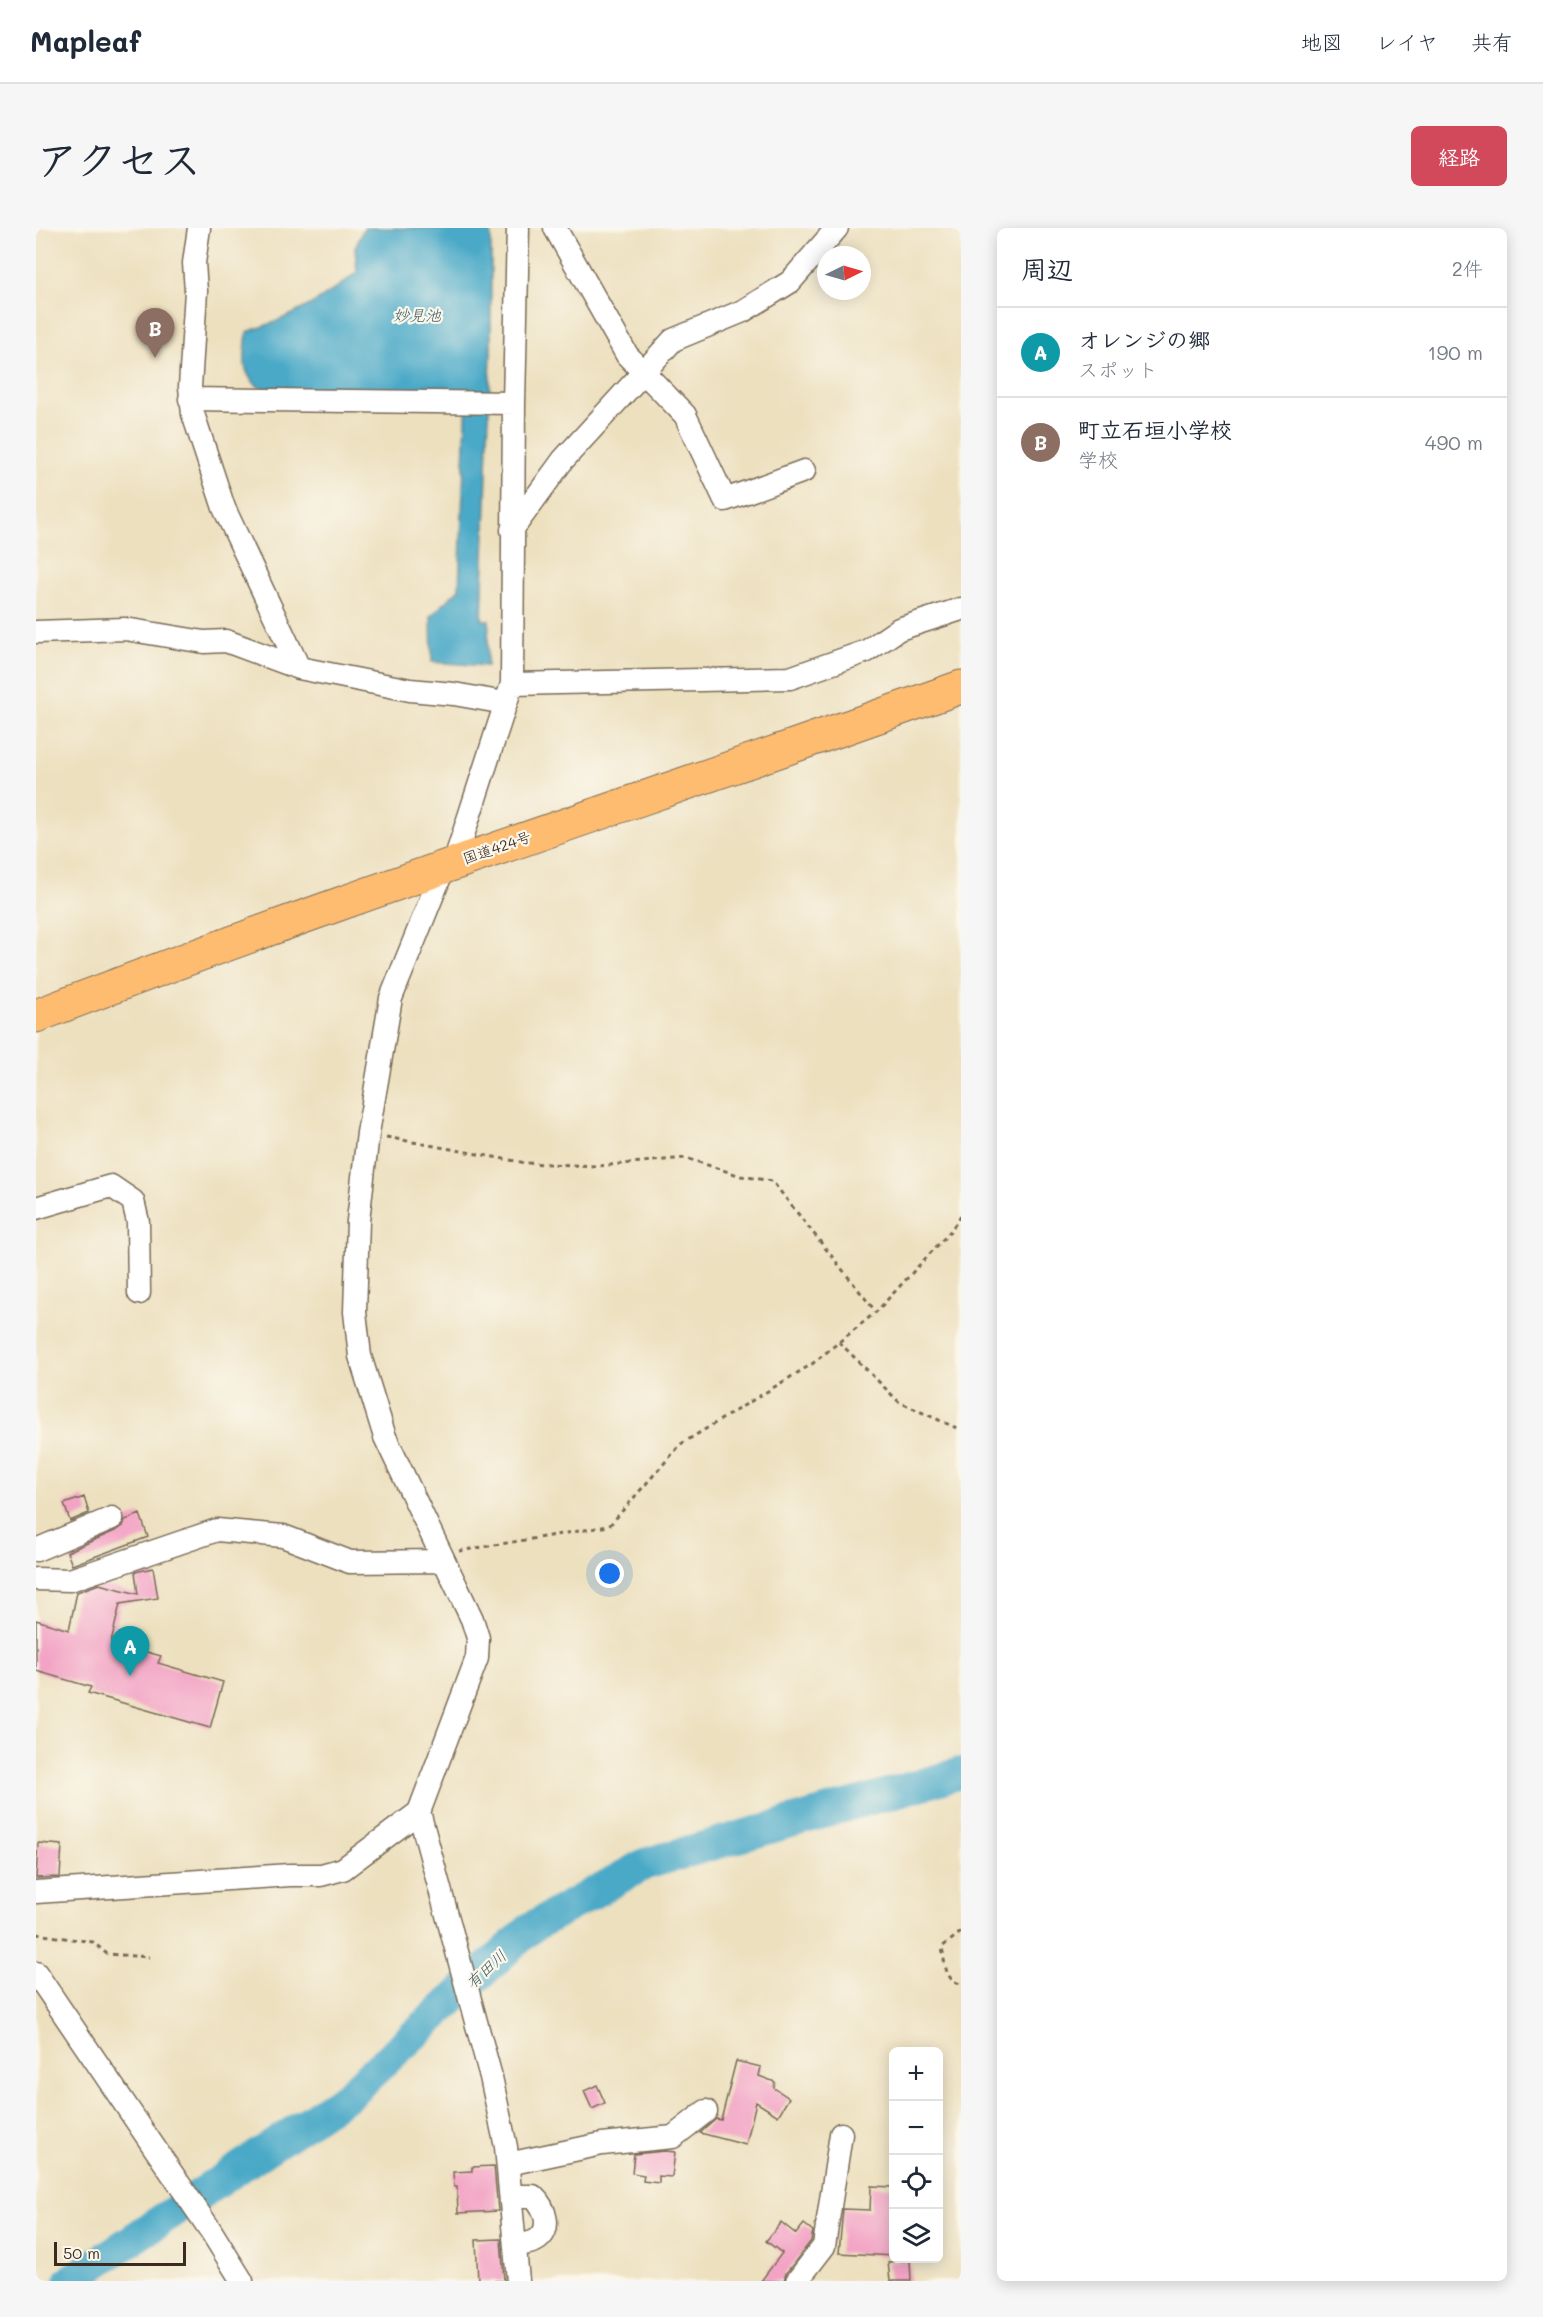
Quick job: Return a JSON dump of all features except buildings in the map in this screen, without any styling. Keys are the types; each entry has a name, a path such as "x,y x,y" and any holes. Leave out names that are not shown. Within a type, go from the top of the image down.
{"highway":[{"name":"国道424号","path":"36,1017 203,952 961,687"}],"street":[{"path":"199,228 194,263 196,291 190,399 196,426 224,508 299,668"},
{"path":"36,1892 290,1875 321,1875 343,1869 419,1812 477,1658 478,1638 471,1618 385,1437 360,1356 355,1312 358,1221 368,1133 391,998 449,865 508,694 518,228"},
{"path":"555,228 627,355 685,415 725,500 804,471"},
{"path":"512,530 563,460 673,340 743,310 790,282 837,228"},
{"path":"190,399 514,403"},
{"path":"36,632 125,629 204,642 226,641 299,668 410,690 454,694 508,694 790,678 867,651 899,629 961,609"},
{"path":"36,1208 111,1186 132,1200 138,1222 139,1293"},
{"path":"36,1550 112,1518"},
{"path":"36,1579 70,1580 217,1530 283,1536 350,1562 443,1561"},
{"path":"419,1812 491,2077 506,2147 518,2281"},
{"path":"36,1973 212,2231 242,2281"},
{"path":"508,2164 602,2144 673,2137 706,2111"},
{"path":"797,2281 824,2246 841,2134"},
{"path":"511,2196 533,2196 542,2205 547,2225 541,2237 533,2242 516,2245"}],"path":[{"path":"368,1133 436,1148 526,1163 598,1166 686,1158 741,1176 772,1181 876,1312"},
{"path":"443,1561 461,1550 609,1526 681,1444 812,1364 876,1312 948,1234 961,1216"},
{"path":"839,1342 899,1402 961,1430"},
{"path":"961,1932 942,1947 947,1975 954,1982 961,1984"},
{"path":"36,1934 93,1942 107,1954 149,1958"}],"water":[{"name":"妙見池","path":"364,228 491,228 491,354 482,620 489,620 487,666 432,662 431,616 459,589 467,392 260,388 253,382 246,370 247,332 305,308 357,272 355,248"}],"waterway":[{"name":"有田川","path":"70,2281 348,2095 532,1927 645,1864 961,1773"}],"place":[{"name":"町立石垣小学校","path":"155,358"},
{"name":"オレンジの郷","path":"130,1676"}]}
